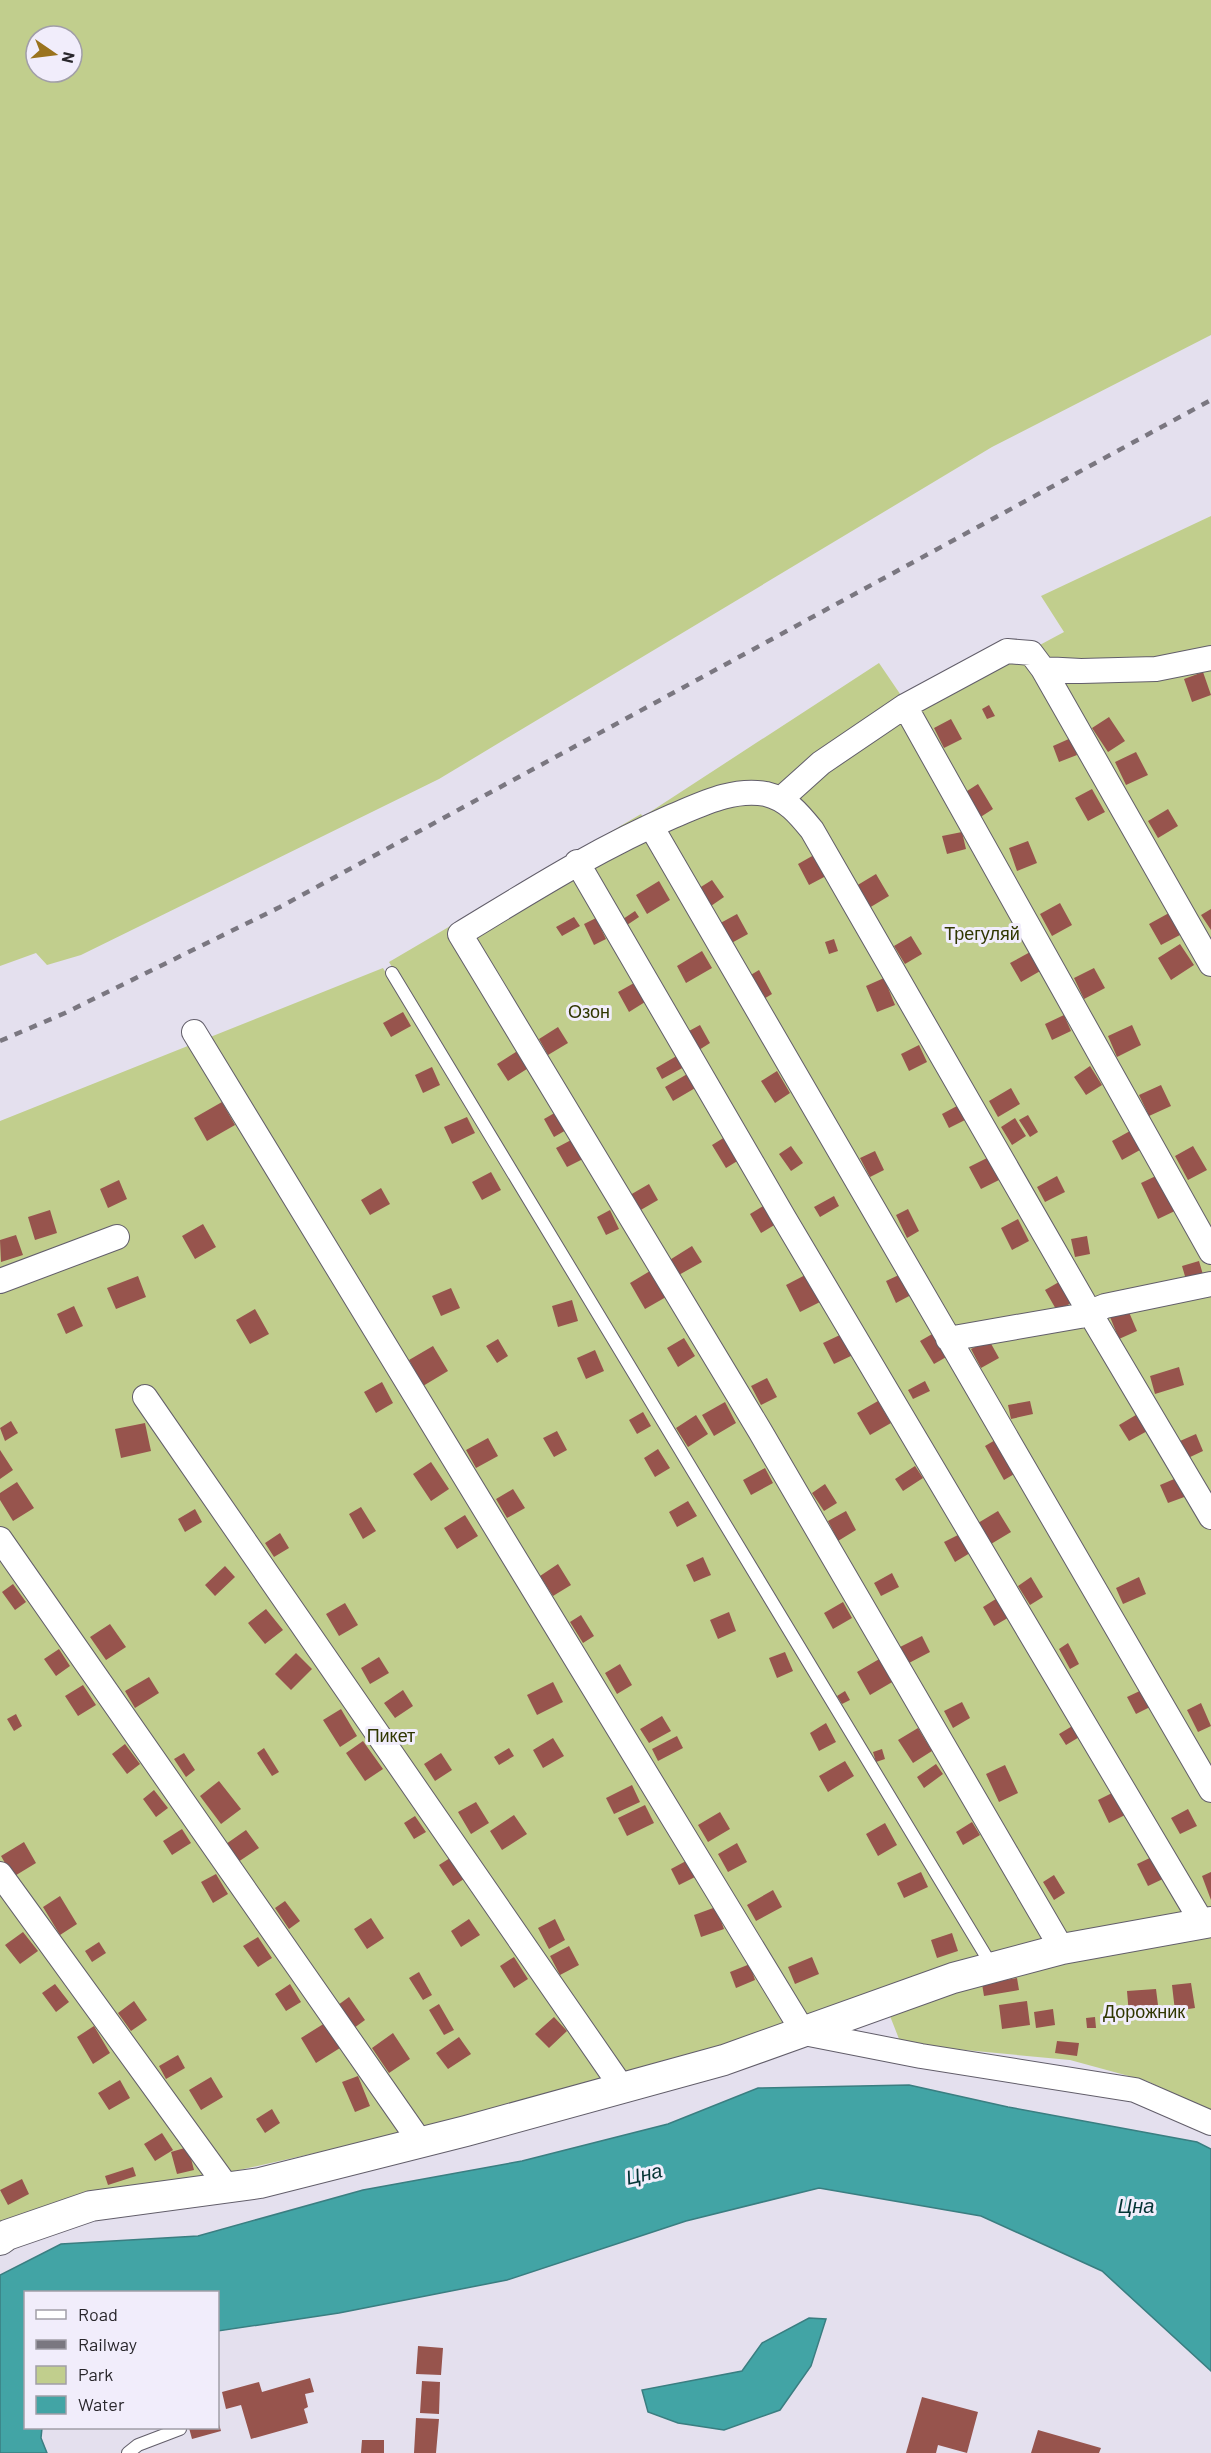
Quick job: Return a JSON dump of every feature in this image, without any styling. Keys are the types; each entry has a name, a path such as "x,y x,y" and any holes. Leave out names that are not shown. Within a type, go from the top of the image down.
{"street":[{"path":"781,799 821,763 905,706 1007,651 1031,654 1043,669 1211,964"},
{"path":"1043,669 1081,671 1156,669 1211,659"},
{"path":"905,706 1211,1252"},
{"path":"1062,1950 754,1420 460,934 577,862 651,826 715,799 745,793 766,794 781,799 795,809 812,830 1090,1313 1211,1517"},
{"path":"651,826 1211,1790"},
{"path":"2,2233 91,2206 260,2183 421,2143 724,2060 953,1978 1062,1950 1207,1923 790,1228 577,862"},
{"path":"194,1032 804,2033 921,2056 1135,2090 1211,2123"},
{"path":"0,1281 117,1237"},
{"path":"948,1339 1090,1313 1105,1306 1211,1284"},
{"path":"145,1398 623,2089"},
{"path":"0,1539 421,2143"},
{"path":"0,1874 227,2187"}],"lane":[{"path":"392,973 993,1968"},
{"path":"128,2453 138,2445 180,2429"}],"green space":[{"path":"0,0 1211,0 1211,335 992,447 439,779 81,955 47,965 36,953 0,966"},
{"name":"Трегуляй","path":"1211,516 1211,1779 647,814 879,663 913,713 1064,632 1041,596"},
{"name":"Озон","path":"641,814 1211,1795 1211,1915 992,1960 389,962"},
{"name":"Пикет","path":"383,968 985,1962 553,2100 38,2215 0,2243 0,1121"},
{"name":"Дорожник","path":"1211,1931 1211,2111 1147,2081 1070,2060 901,2044 890,2016 894,2004 1074,1958"}],"water":[{"name":"Цна","path":"909,2085 1008,2107 1197,2142 1211,2149 1211,2371 1102,2271 981,2216 819,2188 686,2221 507,2280 339,2313 219,2331 219,2291 24,2291 24,2429 42,2429 41,2438 47,2453 0,2453 0,2275 61,2244 198,2236 363,2190 522,2161 668,2124 758,2088"},
{"path":"809,2318 826,2319 811,2366 780,2410 724,2430 678,2423 648,2412 642,2390 742,2371 762,2343"}],"building":[{"path":"1203,672 1211,695 1192,702 1184,679"},
{"path":"989,705 995,716 987,719 982,709"},
{"path":"1109,717 1125,741 1108,752 1092,728"},
{"path":"951,719 962,739 944,748 934,728"},
{"path":"1071,738 1077,755 1059,762 1053,746"},
{"path":"1136,752 1148,775 1126,785 1115,762"},
{"path":"978,784 993,809 979,818 964,793"},
{"path":"1092,789 1105,812 1088,821 1075,798"},
{"path":"1168,809 1178,826 1158,838 1148,821"},
{"path":"962,832 966,849 947,854 942,836"},
{"path":"1028,841 1037,863 1017,871 1009,848"},
{"path":"814,855 826,876 809,885 798,864"},
{"path":"876,874 889,896 869,908 856,886"},
{"path":"712,880 724,897 708,908 696,890"},
{"path":"659,881 670,900 647,914 636,895"},
{"path":"1060,903 1072,925 1052,936 1040,914"},
{"path":"1211,909 1211,930 1201,915"},
{"path":"635,911 639,917 624,927 620,921"},
{"path":"1169,913 1180,935 1161,945 1149,924"},
{"path":"737,914 748,934 726,946 715,926"},
{"path":"574,917 580,926 562,936 556,927"},
{"path":"596,918 606,939 594,945 584,924"},
{"path":"911,936 922,954 905,964 894,946"},
{"path":"834,939 838,951 829,954 825,942"},
{"path":"1180,944 1194,965 1171,980 1158,958"},
{"path":"702,951 712,968 686,983 677,966"},
{"path":"1032,951 1042,970 1021,982 1010,963"},
{"path":"1094,968 1105,988 1084,999 1074,978"},
{"path":"759,970 772,994 757,1003 744,979"},
{"path":"884,978 895,1005 877,1012 866,986"},
{"path":"634,983 645,1002 629,1012 618,992"},
{"path":"403,1012 411,1026 391,1037 383,1023"},
{"path":"1064,1015 1071,1031 1052,1040 1045,1024"},
{"path":"700,1025 710,1043 699,1050 689,1031"},
{"path":"1132,1025 1141,1045 1117,1057 1108,1036"},
{"path":"558,1027 568,1043 548,1055 539,1039"},
{"path":"919,1045 927,1062 909,1071 901,1054"},
{"path":"519,1050 530,1067 508,1081 497,1064"},
{"path":"680,1054 686,1066 662,1079 656,1068"},
{"path":"1090,1066 1102,1085 1086,1095 1074,1077"},
{"path":"432,1067 440,1085 423,1093 415,1075"},
{"path":"777,1071 790,1093 775,1103 761,1081"},
{"path":"689,1073 697,1087 673,1101 665,1087"},
{"path":"1161,1085 1171,1106 1149,1116 1139,1095"},
{"path":"1011,1088 1020,1104 998,1117 989,1101"},
{"path":"222,1102 235,1125 207,1141 194,1118"},
{"path":"957,1106 965,1120 949,1128 942,1114"},
{"path":"558,1111 568,1129 554,1137 544,1119"},
{"path":"1028,1115 1038,1132 1030,1137 1019,1120"},
{"path":"467,1117 475,1133 452,1144 444,1127"},
{"path":"1015,1118 1026,1136 1012,1145 1001,1127"},
{"path":"1130,1131 1140,1150 1122,1160 1112,1141"},
{"path":"725,1137 739,1160 726,1168 712,1145"},
{"path":"573,1139 583,1159 567,1167 556,1148"},
{"path":"791,1146 803,1163 791,1171 779,1154"},
{"path":"1193,1146 1207,1170 1188,1180 1175,1156"},
{"path":"875,1151 884,1170 870,1177 860,1158"},
{"path":"989,1157 1001,1179 981,1189 969,1167"},
{"path":"491,1172 501,1190 482,1200 472,1182"},
{"path":"1160,1174 1177,1210 1158,1219 1141,1183"},
{"path":"1057,1176 1065,1192 1045,1202 1037,1187"},
{"path":"119,1180 127,1199 108,1208 100,1189"},
{"path":"649,1184 658,1200 639,1211 630,1195"},
{"path":"381,1188 390,1204 370,1215 361,1200"},
{"path":"834,1196 839,1206 820,1217 814,1207"},
{"path":"765,1205 776,1224 761,1233 750,1214"},
{"path":"908,1209 919,1231 907,1238 896,1215"},
{"path":"50,1210 57,1233 35,1240 28,1217"},
{"path":"610,1210 619,1229 606,1235 597,1217"},
{"path":"1018,1219 1029,1241 1012,1250 1001,1228"},
{"path":"203,1224 216,1247 195,1259 182,1236"},
{"path":"16,1235 23,1255 1,1262 0,1240"},
{"path":"1087,1236 1090,1254 1075,1257 1071,1239"},
{"path":"692,1246 702,1262 677,1276 668,1261"},
{"path":"1199,1261 1204,1278 1187,1283 1182,1266"},
{"path":"650,1271 666,1297 645,1309 630,1283"},
{"path":"811,1272 826,1299 800,1312 786,1285"},
{"path":"901,1274 911,1295 896,1303 886,1281"},
{"path":"138,1276 146,1297 116,1309 107,1288"},
{"path":"1059,1282 1071,1303 1057,1311 1045,1290"},
{"path":"451,1288 460,1308 441,1316 432,1296"},
{"path":"572,1300 578,1321 558,1327 552,1306"},
{"path":"1126,1305 1137,1331 1119,1339 1108,1312"},
{"path":"74,1306 83,1326 66,1334 57,1314"},
{"path":"255,1309 269,1334 250,1344 236,1320"},
{"path":"934,1333 948,1356 934,1364 920,1341"},
{"path":"842,1334 853,1355 834,1364 823,1343"},
{"path":"684,1338 695,1356 678,1367 667,1348"},
{"path":"498,1339 508,1356 497,1363 486,1346"},
{"path":"989,1340 999,1358 981,1368 971,1349"},
{"path":"433,1346 448,1371 423,1386 409,1360"},
{"path":"595,1350 604,1371 586,1379 577,1358"},
{"path":"1179,1367 1184,1385 1155,1394 1150,1376"},
{"path":"767,1378 777,1397 761,1405 751,1386"},
{"path":"925,1381 930,1391 913,1399 908,1390"},
{"path":"382,1382 393,1403 376,1413 364,1392"},
{"path":"878,1401 891,1423 870,1435 857,1413"},
{"path":"1030,1401 1033,1414 1011,1419 1008,1405"},
{"path":"725,1402 736,1423 714,1436 702,1415"},
{"path":"643,1412 651,1426 637,1434 629,1420"},
{"path":"1141,1412 1151,1429 1129,1441 1119,1425"},
{"path":"696,1415 708,1434 688,1447 676,1428"},
{"path":"11,1421 18,1433 5,1441 0,1428"},
{"path":"145,1423 151,1451 121,1458 115,1429"},
{"path":"557,1431 567,1450 554,1457 543,1438"},
{"path":"1196,1434 1203,1451 1188,1458 1180,1441"},
{"path":"488,1438 498,1456 476,1468 466,1450"},
{"path":"997,1439 1016,1473 1004,1480 985,1446"},
{"path":"658,1449 670,1468 655,1477 644,1458"},
{"path":"0,1450 13,1470 0,1479"},
{"path":"431,1462 449,1489 431,1501 413,1474"},
{"path":"915,1466 923,1478 903,1491 895,1479"},
{"path":"765,1468 773,1483 751,1495 743,1480"},
{"path":"1179,1477 1187,1496 1168,1503 1160,1485"},
{"path":"17,1482 34,1508 13,1521 0,1500 0,1493"},
{"path":"825,1484 837,1503 824,1511 812,1493"},
{"path":"513,1489 525,1508 507,1518 496,1499"},
{"path":"688,1501 697,1516 677,1527 669,1512"},
{"path":"361,1507 376,1531 363,1539 349,1514"},
{"path":"195,1509 202,1522 185,1532 178,1519"},
{"path":"846,1511 856,1530 838,1541 828,1521"},
{"path":"998,1511 1011,1532 991,1544 978,1523"},
{"path":"465,1515 478,1536 457,1549 444,1528"},
{"path":"280,1533 289,1548 274,1557 265,1543"},
{"path":"960,1534 970,1553 955,1562 944,1542"},
{"path":"703,1557 711,1575 694,1582 686,1565"},
{"path":"558,1564 571,1585 553,1596 540,1576"},
{"path":"225,1566 235,1577 215,1596 205,1585"},
{"path":"892,1573 899,1587 881,1596 874,1583"},
{"path":"1031,1577 1043,1597 1030,1605 1018,1586"},
{"path":"1139,1577 1146,1594 1123,1604 1116,1588"},
{"path":"13,1584 26,1602 15,1610 2,1592"},
{"path":"999,1597 1011,1616 994,1626 983,1607"},
{"path":"843,1602 852,1618 833,1629 824,1613"},
{"path":"345,1603 358,1625 339,1636 326,1614"},
{"path":"266,1609 283,1630 265,1644 248,1623"},
{"path":"729,1612 736,1631 718,1639 710,1620"},
{"path":"581,1615 594,1636 583,1643 570,1622"},
{"path":"110,1624 126,1647 106,1660 90,1637"},
{"path":"922,1636 930,1652 909,1663 900,1647"},
{"path":"1068,1643 1079,1664 1070,1669 1059,1649"},
{"path":"59,1649 70,1666 56,1676 44,1659"},
{"path":"785,1652 793,1671 777,1678 769,1658"},
{"path":"296,1653 312,1669 291,1690 275,1674"},
{"path":"379,1657 389,1673 370,1684 361,1668"},
{"path":"881,1658 894,1681 870,1695 857,1672"},
{"path":"620,1664 632,1685 617,1694 605,1673"},
{"path":"149,1677 159,1693 135,1708 125,1691"},
{"path":"553,1682 563,1702 537,1715 527,1695"},
{"path":"83,1685 96,1705 78,1716 65,1696"},
{"path":"1144,1689 1152,1706 1136,1714 1127,1697"},
{"path":"403,1690 413,1706 395,1718 384,1703"},
{"path":"845,1691 850,1700 842,1704 837,1696"},
{"path":"962,1702 970,1718 953,1728 944,1711"},
{"path":"1201,1703 1211,1726 1198,1732 1187,1710"},
{"path":"341,1709 357,1736 340,1747 323,1720"},
{"path":"16,1714 22,1726 14,1731 7,1719"},
{"path":"662,1716 671,1731 649,1743 640,1729"},
{"path":"826,1723 836,1742 819,1751 810,1733"},
{"path":"1074,1725 1081,1736 1066,1745 1059,1734"},
{"path":"918,1728 932,1751 913,1763 898,1740"},
{"path":"677,1736 683,1748 658,1761 652,1749"},
{"path":"553,1738 564,1756 543,1768 533,1750"},
{"path":"363,1741 383,1769 365,1781 346,1753"},
{"path":"125,1744 140,1764 127,1774 112,1754"},
{"path":"264,1748 279,1772 272,1776 257,1753"},
{"path":"509,1748 514,1756 499,1765 494,1757"},
{"path":"882,1749 885,1759 876,1762 873,1752"},
{"path":"184,1753 195,1770 186,1777 174,1759"},
{"path":"441,1753 452,1770 435,1781 424,1764"},
{"path":"845,1761 854,1776 828,1792 819,1776"},
{"path":"936,1764 943,1774 924,1788 917,1777"},
{"path":"1005,1765 1018,1793 999,1802 986,1774"},
{"path":"219,1781 241,1809 221,1824 200,1796"},
{"path":"632,1785 640,1802 614,1814 606,1798"},
{"path":"154,1790 168,1808 156,1817 143,1799"},
{"path":"1114,1792 1125,1815 1109,1823 1098,1800"},
{"path":"476,1802 489,1823 471,1834 458,1812"},
{"path":"645,1805 654,1823 627,1836 618,1818"},
{"path":"1188,1809 1197,1826 1180,1834 1171,1818"},
{"path":"720,1812 730,1829 708,1842 698,1825"},
{"path":"514,1815 527,1834 502,1850 490,1831"},
{"path":"415,1816 426,1832 414,1839 404,1823"},
{"path":"972,1822 980,1835 963,1845 956,1832"},
{"path":"885,1823 897,1845 878,1856 866,1834"},
{"path":"182,1829 191,1843 172,1855 163,1841"},
{"path":"246,1830 259,1848 238,1862 226,1844"},
{"path":"24,1842 36,1863 13,1877 1,1856"},
{"path":"737,1843 747,1862 728,1872 718,1854"},
{"path":"1154,1856 1165,1878 1148,1886 1137,1864"},
{"path":"450,1858 464,1879 453,1886 439,1865"},
{"path":"686,1861 695,1877 679,1885 671,1869"},
{"path":"921,1872 928,1887 904,1898 897,1883"},
{"path":"1211,1872 1211,1900 1202,1876"},
{"path":"216,1874 228,1894 213,1903 201,1882"},
{"path":"1054,1875 1065,1893 1054,1900 1043,1882"},
{"path":"773,1890 782,1907 756,1921 747,1905"},
{"path":"60,1896 77,1924 60,1935 43,1907"},
{"path":"285,1901 300,1921 289,1929 275,1908"},
{"path":"716,1907 724,1929 701,1937 694,1915"},
{"path":"371,1918 384,1938 367,1949 354,1929"},
{"path":"469,1919 480,1935 461,1947 451,1931"},
{"path":"555,1919 565,1940 549,1949 538,1928"},
{"path":"23,1932 38,1951 20,1964 5,1945"},
{"path":"952,1933 958,1951 937,1958 931,1940"},
{"path":"258,1937 272,1958 258,1967 243,1946"},
{"path":"99,1942 106,1953 92,1962 85,1951"},
{"path":"569,1946 579,1965 560,1975 550,1956"},
{"path":"514,1957 528,1979 514,1988 500,1966"},
{"path":"812,1957 819,1974 795,1984 788,1967"},
{"path":"750,1964 755,1980 736,1988 730,1972"},
{"path":"419,1972 432,1995 423,2000 409,1978"},
{"path":"1017,1978 1019,1990 984,1996 982,1984"},
{"path":"1191,1983 1195,2008 1175,2011 1172,1985"},
{"path":"55,1984 69,2002 56,2012 42,1993"},
{"path":"290,1984 301,2002 286,2011 275,1994"},
{"path":"1156,1989 1159,2013 1129,2015 1127,1991"},
{"path":"349,1997 365,2020 354,2028 338,2005"},
{"path":"134,2001 147,2020 131,2031 118,2013"},
{"path":"1027,2001 1030,2025 1002,2029 999,2005"},
{"path":"439,2004 454,2030 444,2035 429,2010"},
{"path":"1053,2009 1055,2025 1036,2028 1034,2012"},
{"path":"554,2017 567,2031 549,2048 535,2034"},
{"path":"1095,2017 1096,2028 1087,2028 1086,2018"},
{"path":"325,2023 340,2048 316,2063 301,2038"},
{"path":"94,2026 110,2053 93,2064 77,2037"},
{"path":"393,2033 410,2059 389,2073 372,2048"},
{"path":"459,2037 471,2054 448,2069 436,2053"},
{"path":"1057,2041 1079,2043 1077,2056 1055,2053"},
{"path":"178,2055 185,2068 166,2079 159,2066"},
{"path":"358,2076 370,2106 355,2112 342,2082"},
{"path":"211,2077 223,2097 201,2110 189,2090"},
{"path":"120,2080 130,2098 109,2110 98,2093"},
{"path":"272,2109 280,2123 265,2133 256,2119"},
{"path":"162,2133 173,2150 155,2161 144,2144"},
{"path":"188,2147 194,2170 177,2174 171,2152"},
{"path":"133,2167 136,2176 108,2185 105,2176"},
{"path":"22,2179 29,2194 8,2205 0,2190"},
{"path":"418,2346 443,2348 441,2375 416,2374"},
{"path":"310,2378 314,2392 305,2394 308,2407 304,2409 308,2423 251,2439 241,2405 226,2409 222,2392 259,2382 262,2392"},
{"path":"422,2381 440,2382 439,2414 420,2413"},
{"path":"922,2397 978,2412 967,2453 938,2445 936,2453 906,2453"},
{"path":"416,2418 439,2419 436,2453 414,2453"},
{"path":"219,2424 221,2431 192,2439 189,2429 219,2429"},
{"path":"1038,2430 1101,2448 1099,2453 1031,2453"},
{"path":"362,2440 384,2440 384,2453 361,2453"}],"railway":[{"path":"0,1041 65,1013 280,907 1211,400"}]}
